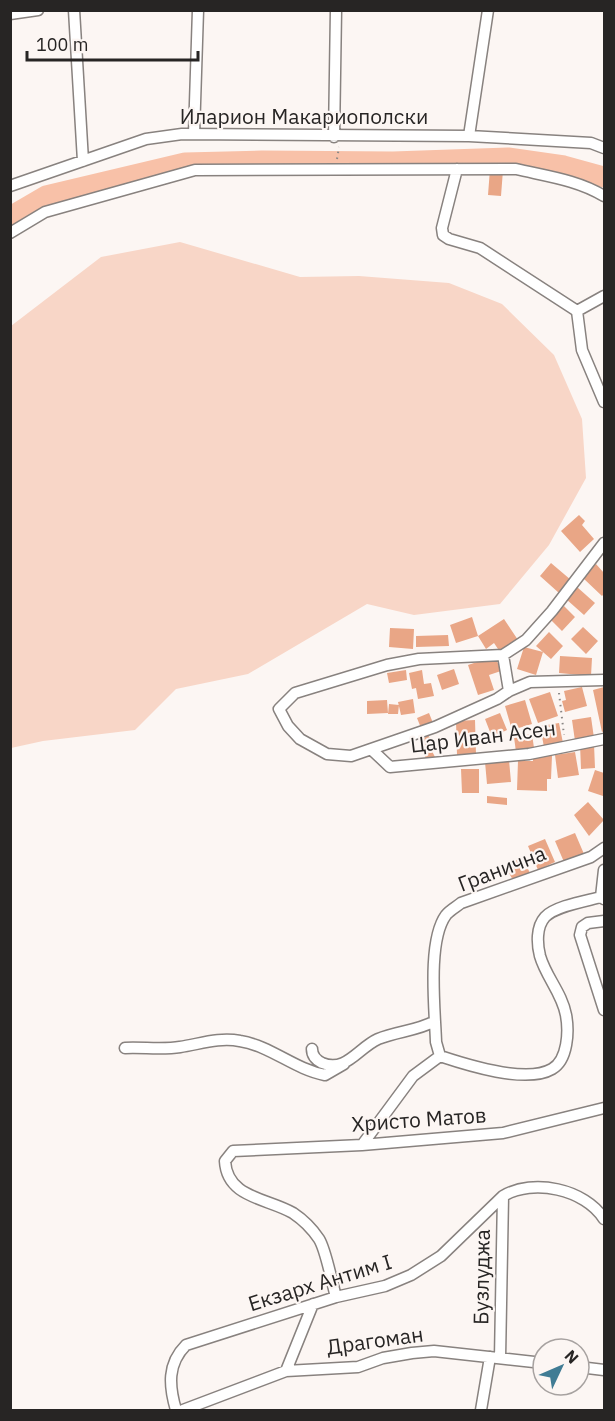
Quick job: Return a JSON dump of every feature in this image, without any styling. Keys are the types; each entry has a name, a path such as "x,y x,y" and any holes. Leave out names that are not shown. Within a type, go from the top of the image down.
{"street":[{"path":"10,14 38,10"},
{"path":"74,10 83,161"},
{"path":"194,134 198,10"},
{"path":"336,10 337,140"},
{"path":"469,136 488,10"},
{"name":"Иларион Макариополски","path":"10,186 146,139 194,134 337,140 469,136 591,143 604,148"},
{"path":"457,169 442,228 443,235 480,248 577,311 582,350 604,402"},
{"path":"10,233 45,212 195,170 516,169 592,188 604,196"},
{"path":"577,311 604,296"},
{"path":"604,543 526,640 502,655 419,659 387,665 295,693 279,709 288,726 300,739 327,754 351,756 435,727 530,682 604,680"},
{"path":"502,655 509,691"},
{"name":"Цар Иван Асен","path":"372,750 390,767 529,754 604,739"},
{"name":"Гранична","path":"440,1056 436,1042 434,955 437,938 446,915 461,903 591,857 604,848"},
{"path":"362,1144 413,1076 440,1056 518,1075 533,1075 553,1069 562,1055 567,1039 566,1014 560,996 540,957 537,935 544,917 559,909 603,898 604,870"},
{"path":"604,921 588,923 582,927 580,935 604,1010"},
{"path":"125,1047 177,1048 217,1039 237,1040 254,1044 314,1073 325,1075 380,1038 425,1027 435,1021"},
{"path":"312,1049 312,1055 319,1062 332,1066 344,1064"},
{"name":"Христо Матов","path":"336,1297 321,1241 293,1214 245,1193 235,1186 225,1173 225,1161 233,1151 503,1133 604,1108"},
{"name":"Екзарх Антим I","path":"176,1410 170,1382 172,1367 178,1354 186,1345 336,1297 385,1286 411,1275 441,1256 510,1191 535,1186 565,1192 593,1207 604,1220"},
{"name":"Бузлуджа","path":"481,1410 495,1357 503,1196"},
{"path":"286,1371 313,1304"},
{"name":"Драгоман","path":"183,1410 286,1371 358,1367 384,1358 423,1352 531,1362"}],"path":[{"path":"337,140 337,164"},
{"path":"558,681 566,747"}],"shaded area":[{"path":"180,242 300,277 359,276 449,283 502,304 554,355 582,419 586,478 549,545 500,604 414,615 367,604 248,674 176,689 135,730 43,741 11,748 11,326 101,257"}],"building":[{"path":"490,169 503,170 501,196 488,195"},
{"path":"579,515 585,521 582,525 594,539 580,552 561,531"},
{"path":"551,563 571,580 559,593 540,576"},
{"path":"596,564 604,573 604,594 602,596 583,578"},
{"path":"577,587 595,603 584,615 566,599"},
{"path":"564,606 575,617 562,631 551,620"},
{"path":"472,617 478,636 456,643 450,625"},
{"path":"504,619 518,640 500,652 494,643 486,649 478,636"},
{"path":"583,627 598,641 586,654 571,639"},
{"path":"390,628 414,629 413,649 389,647"},
{"path":"549,632 563,646 551,659 536,646"},
{"path":"448,635 449,646 416,647 416,636"},
{"path":"524,647 543,652 536,675 517,669"},
{"path":"495,656 501,671 489,675 494,690 478,695 468,665"},
{"path":"560,656 592,658 591,676 559,673"},
{"path":"454,669 459,684 442,690 437,675"},
{"path":"406,670 407,680 389,683 387,673"},
{"path":"422,670 424,684 431,683 434,696 418,699 416,688 412,689 409,673"},
{"path":"582,687 587,706 565,712 562,701 566,700 564,691"},
{"path":"604,687 604,731 602,732 593,690"},
{"path":"550,692 558,716 538,723 529,699"},
{"path":"413,699 415,713 401,715 398,702"},
{"path":"387,700 388,713 367,714 367,701"},
{"path":"525,700 532,724 512,730 505,706"},
{"path":"389,704 399,705 398,714 388,714"},
{"path":"429,713 433,723 421,728 417,718"},
{"path":"500,713 507,730 492,737 485,719"},
{"path":"591,717 594,738 575,741 572,720"},
{"path":"475,720 476,755 457,755 456,721"},
{"path":"559,723 563,743 544,747 540,726"},
{"path":"532,734 534,748 516,752 514,737"},
{"path":"428,735 432,741 426,746 422,740"},
{"path":"580,744 594,744 595,768 581,769"},
{"path":"430,747 435,757 427,761 422,750"},
{"path":"575,752 579,775 558,778 555,755"},
{"path":"533,755 552,756 551,779 547,779 547,791 517,790 518,761 533,761"},
{"path":"509,760 511,782 487,784 485,762"},
{"path":"461,769 479,769 479,793 462,793"},
{"path":"595,770 604,773 603,796 588,791"},
{"path":"487,796 507,798 507,805 487,803"},
{"path":"588,802 604,820 589,836 574,815"},
{"path":"575,833 584,854 564,862 555,841"},
{"path":"545,839 555,862 538,870 528,846"},
{"path":"522,857 530,873 514,882 505,866"}],"waterway":[{"path":"10,217 46,196 185,163 393,162 508,158 564,166 604,177"}]}
